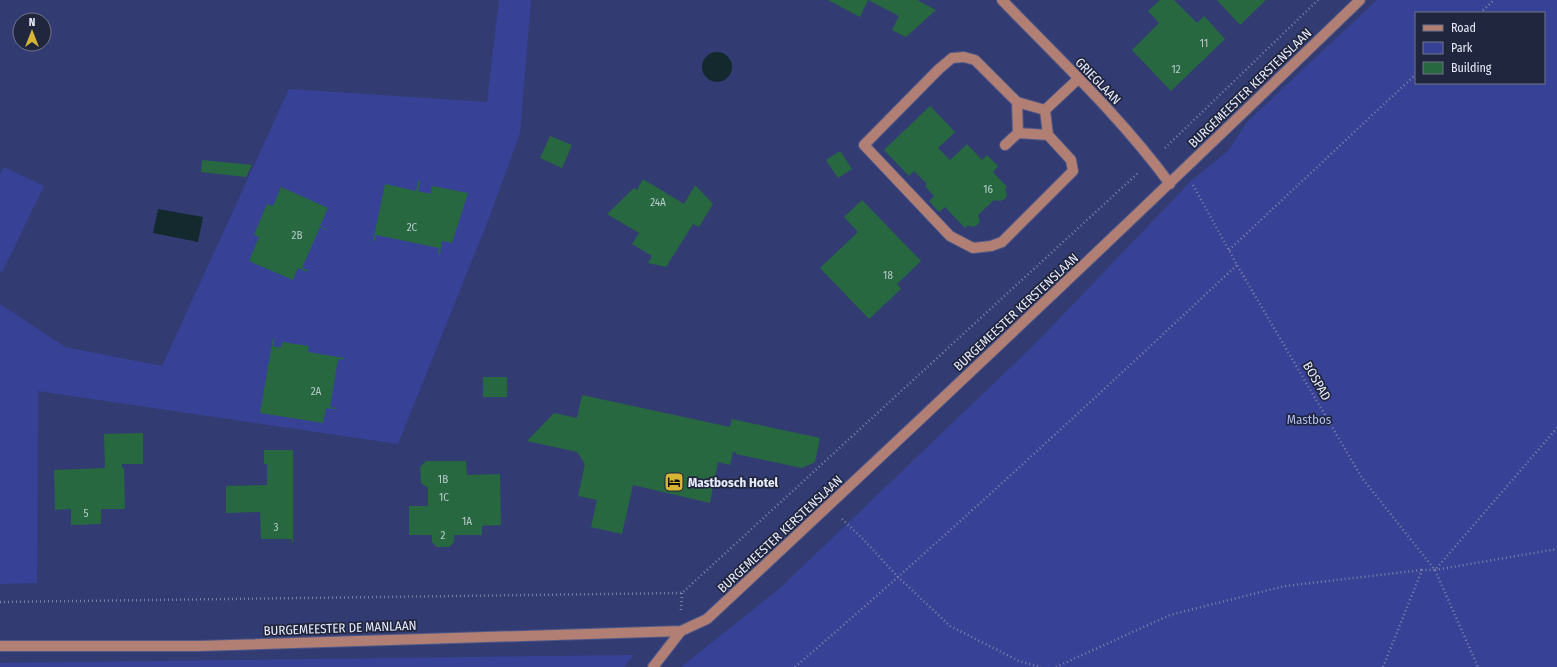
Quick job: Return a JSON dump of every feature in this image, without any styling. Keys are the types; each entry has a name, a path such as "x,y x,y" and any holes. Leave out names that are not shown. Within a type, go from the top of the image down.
{"street":[{"name":"GRIEGLAAN","path":"1002,0 1111,113 1152,160 1170,184"},
{"name":"BURGEMEESTER KERSTENSLAAN","path":"681,631 707,619 1170,184 1360,0"},
{"path":"964,57 975,60 1017,102 1045,110 1048,135 1071,160 1073,171 1002,242 991,246 974,248 950,236 864,145 952,58 964,57"},
{"path":"1045,110 1078,79"},
{"path":"1017,102 1018,133"},
{"path":"1005,145 1018,133 1048,135"},
{"path":"652,667 681,631"},
{"name":"BURGEMEESTER DE MANLAAN","path":"0,646 199,646 681,631"}],"path":[{"path":"0,602 682,593 1152,160 1318,0"},
{"path":"1481,12 1494,0"},
{"path":"1229,250 1415,75"},
{"name":"BOSPAD","path":"1170,184 1191,181 1237,265 1362,478 1435,570 1478,667"},
{"path":"795,667 898,577 1050,440 1237,265"},
{"path":"1435,570 1557,428"},
{"path":"828,506 863,539 898,577 950,626 1019,661 1041,667"},
{"path":"1056,667 1170,615 1285,586 1422,570 1435,570 1557,549"},
{"path":"1383,667 1422,570"}],"green space":[{"path":"499,0 531,0 520,133 489,218 398,444 38,391 37,583 0,584 0,304 65,347 162,366 289,89 487,102"},
{"name":"Mastbos","path":"1377,0 1557,0 1557,667 681,667 779,589 1037,342 1191,181 1228,151 1248,121"},
{"path":"4,167 44,186 2,272 0,271 0,175"},
{"path":"634,655 624,667 0,667 0,663"}],"shaded area":[{"path":"717,52 728,56 732,67 728,78 717,82 706,78 702,67 706,56"},
{"path":"158,209 203,217 198,242 153,233"}],"building":[{"path":"828,0 868,0 860,17"},
{"path":"868,0 917,0 936,10 906,37 892,30 899,16"},
{"path":"1160,0 1174,0 1197,23 1204,16 1225,39 1171,91 1132,50 1159,23 1148,11"},
{"path":"1217,0 1266,0 1240,25"},
{"path":"930,106 955,132 938,148 950,160 967,144 982,160 987,155 998,166 993,172 1007,187 1005,189 1007,195 1005,199 1000,201 994,200 978,215 980,222 976,226 972,227 968,225 965,228 945,207 939,212 929,201 934,196 925,186 927,184 914,171 909,176 884,150"},
{"path":"550,136 572,145 562,168 540,158"},
{"path":"840,151 852,169 838,178 826,160"},
{"path":"202,160 252,165 246,177 201,172"},
{"path":"643,179 684,204 695,185 713,204 699,227 693,224 666,267 648,263 652,256 632,244 639,233 607,214 634,188 637,190"},
{"path":"418,181 420,181 418,191 431,194 432,186 468,193 452,243 442,241 440,255 438,254 439,248 376,235 375,241 373,241 385,184 416,191"},
{"path":"281,187 328,208 320,226 326,229 325,230 320,227 302,268 308,270 307,272 298,268 293,280 249,261 259,237 254,235 267,204 273,206"},
{"path":"862,200 921,261 897,284 901,289 869,319 820,268 858,232 844,217"},
{"path":"273,338 273,346 281,348 282,342 309,346 308,352 344,358 344,360 338,359 330,407 337,408 326,408 323,423 260,413"},
{"path":"483,377 507,377 507,397 483,397"},
{"path":"582,395 730,427 732,419 820,438 815,462 802,468 736,454 736,452 733,452 730,465 718,462 710,503 633,485 622,534 591,527 597,500 578,496 585,464 577,452 527,441 554,413 577,418"},
{"path":"143,433 143,464 122,464 122,468 124,468 125,509 101,509 101,524 71,525 71,509 55,510 54,470 105,468 104,434"},
{"path":"264,450 293,450 293,542 292,539 261,539 260,512 226,513 226,486 267,485 267,464 264,464"},
{"path":"426,461 466,461 467,475 500,474 501,525 482,526 482,535 454,535 454,542 449,547 437,547 432,542 431,535 409,535 409,506 428,506 428,488 421,483 420,467"}],"place":[{"name":"Mastbosch Hotel","path":"674,482"}]}
